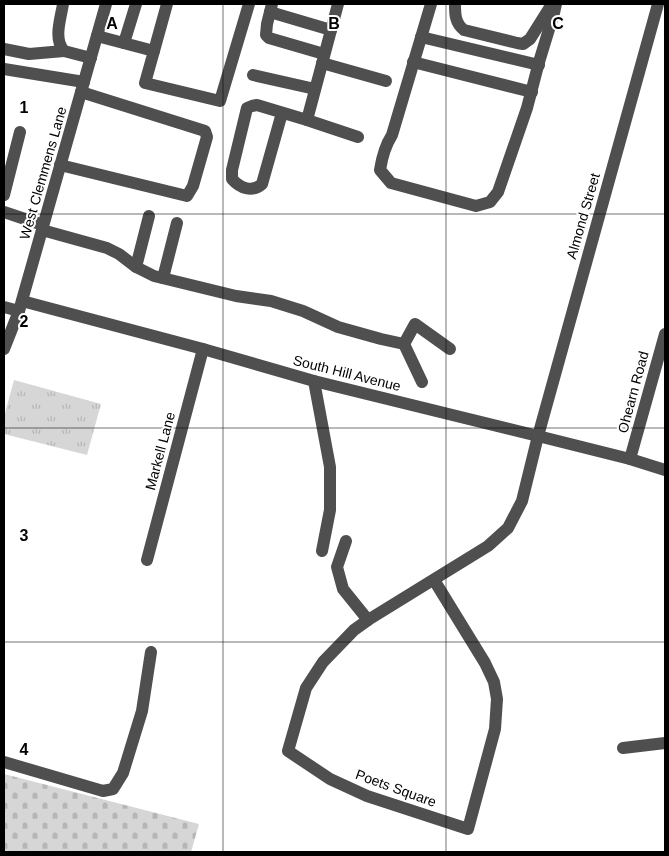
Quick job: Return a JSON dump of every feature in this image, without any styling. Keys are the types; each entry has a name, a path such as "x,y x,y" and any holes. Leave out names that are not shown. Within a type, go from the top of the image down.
{"street":[{"path":"63,4 58,41 64,51"},
{"name":"West Clemmens Lane","path":"4,349 21,306 106,4"},
{"path":"124,43 136,4"},
{"path":"167,4 145,83 220,101 248,4"},
{"path":"307,120 338,4"},
{"path":"431,4 392,135 387,142 382,157 380,170 391,182 476,206 490,202 498,192 520,132 556,4"},
{"path":"454,4 455,18 464,30 523,44 530,39 552,4"},
{"name":"Almond Street","path":"538,436 658,4"},
{"path":"331,30 271,8 265,31 269,38 386,81"},
{"path":"97,36 154,50"},
{"path":"421,37 539,65"},
{"path":"4,49 28,54 64,51 91,58"},
{"path":"413,62 532,92"},
{"path":"4,69 83,87 205,131 207,137 193,186 187,196 60,165"},
{"path":"252,75 314,92"},
{"path":"282,113 262,184 257,189 249,189 238,185 232,179 232,170 248,108 252,106 257,105 358,137"},
{"path":"4,195 20,132"},
{"path":"4,212 107,248 154,276 236,296 271,301 303,311 338,326 404,344"},
{"path":"136,267 149,216"},
{"path":"163,278 177,223"},
{"name":"South Hill Avenue","path":"4,307 21,306 203,349 314,381 630,459 665,470"},
{"path":"404,344 415,324 450,349"},
{"name":"Ohearn Road","path":"630,459 665,334"},
{"path":"404,344 422,382"},
{"name":"Markell Lane","path":"147,560 203,349"},
{"path":"314,381 330,467 330,510 322,552"},
{"name":"Poets Square","path":"434,580 485,663 494,682 497,699 495,729 468,829 367,796 330,779 288,751 306,688 323,662 354,630 488,546 508,528 522,501 538,436"},
{"path":"346,541 336,566 343,589 368,620"},
{"path":"4,762 103,791 113,789 123,773 142,712 151,652"},
{"path":"622,748 665,743"}],"green space":[{"path":"14,380 101,404 87,455 4,434 4,417"},
{"path":"4,774 199,824 191,852 4,852"}]}
